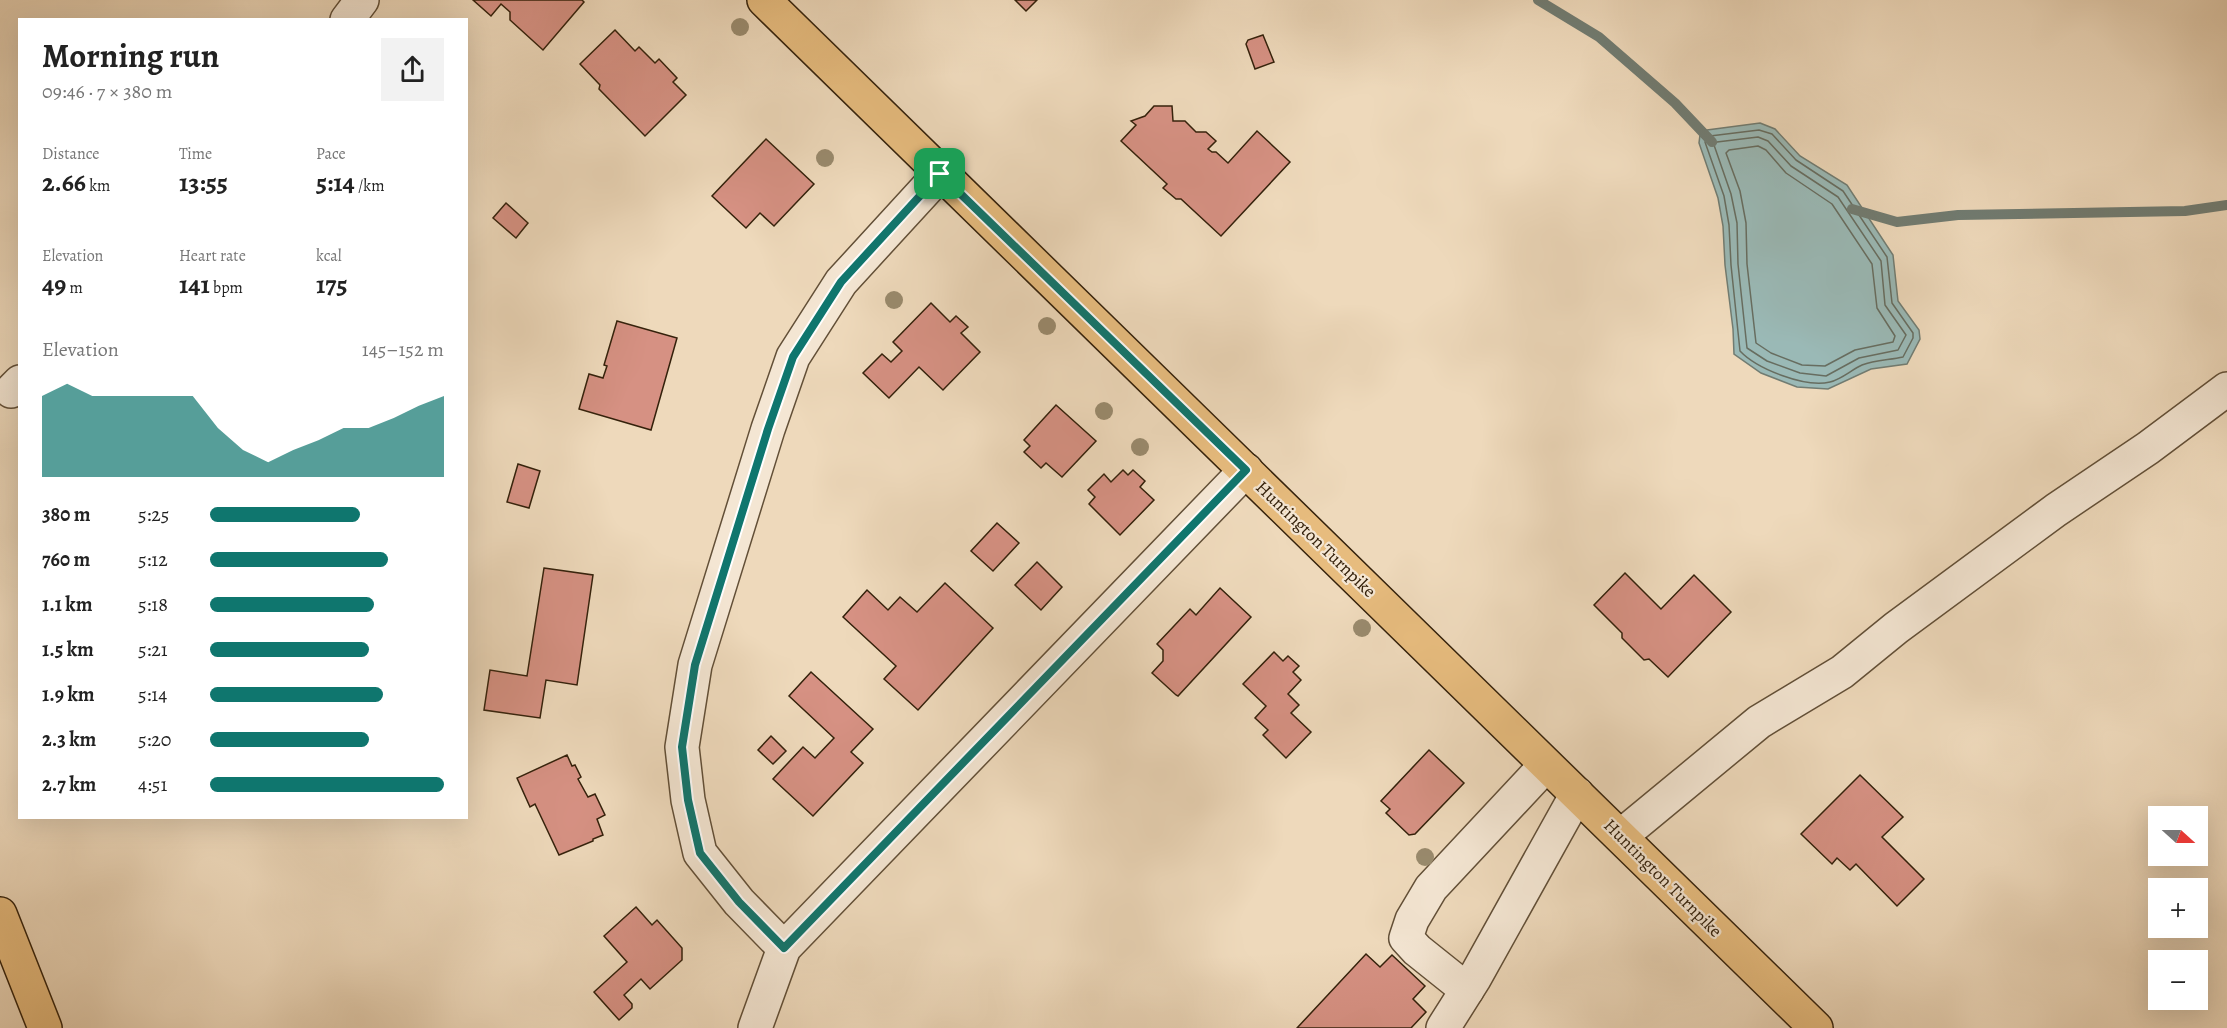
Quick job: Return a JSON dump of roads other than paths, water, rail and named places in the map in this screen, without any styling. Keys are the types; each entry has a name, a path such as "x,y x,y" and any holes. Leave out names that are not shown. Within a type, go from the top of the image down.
{"main road":[{"name":"Huntington Turnpike","path":"764,0 1816,1028"},
{"path":"0,914 42,1023"}],"street":[{"path":"348,18 362,0"},
{"path":"784,948 739,902 700,853 688,800 682,747 695,665 764,440 793,357 841,282 940,174"},
{"path":"1621,836 1759,722 1842,672 1896,628 2227,390"},
{"path":"755,1028 784,948 1246,470"},
{"path":"1467,990 1417,950 1406,938 1412,920 1431,888 1484,834 1546,765"},
{"path":"1443,1028 1467,990 1577,794"}],"water":[{"path":"1760,123 1775,129 1800,156 1847,185 1893,255 1898,301 1919,330 1920,339 1907,364 1871,369 1828,389 1797,387 1761,373 1734,354 1723,226 1718,198 1699,143 1700,135 1707,130"}],"waterway":[{"path":"1538,0 1599,37 1675,103 1712,142"},
{"path":"1852,209 1897,222 1958,215 2185,211 2227,205"}]}
